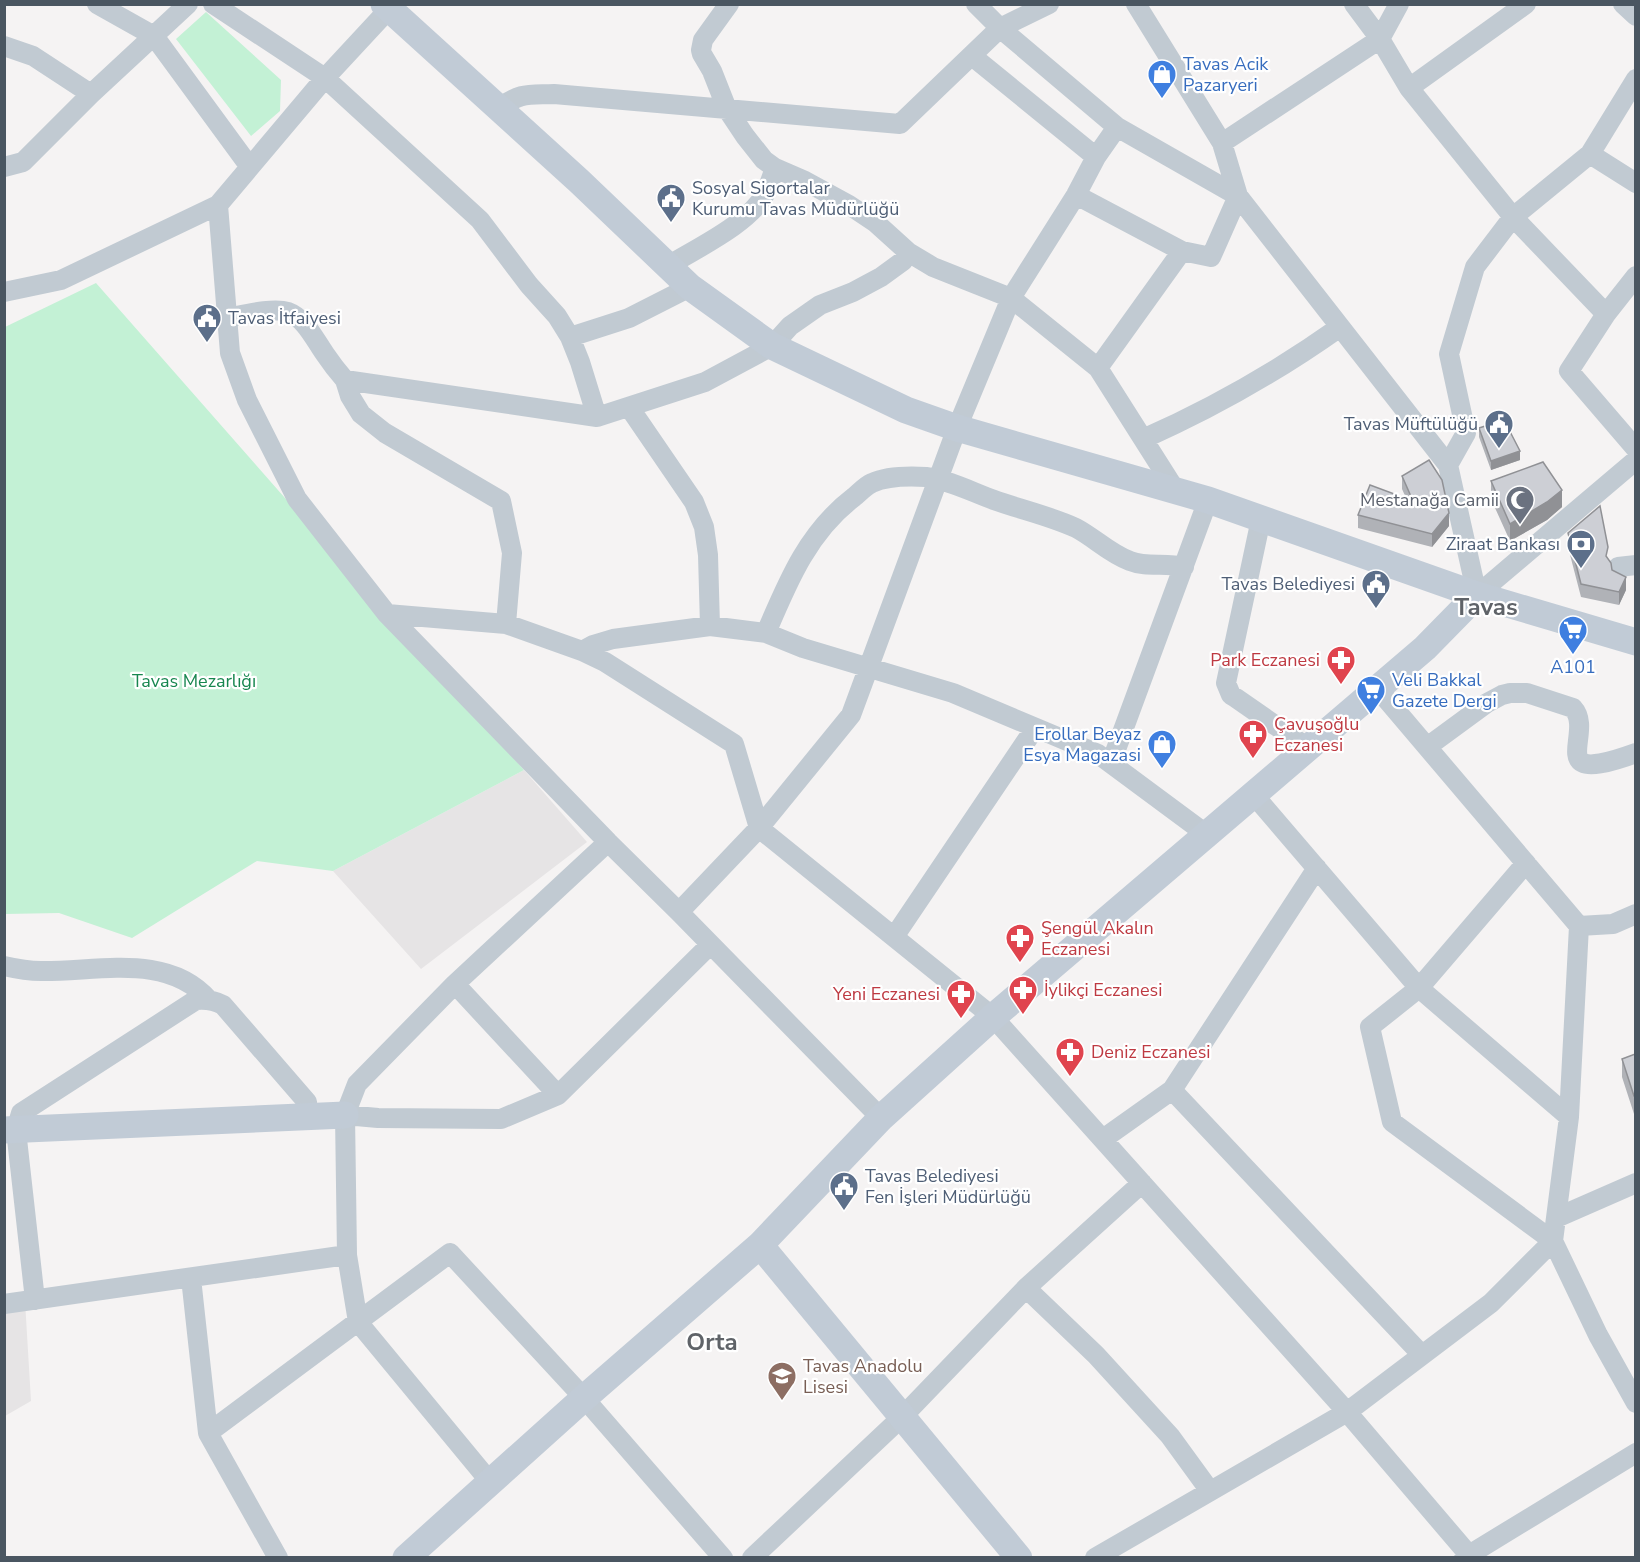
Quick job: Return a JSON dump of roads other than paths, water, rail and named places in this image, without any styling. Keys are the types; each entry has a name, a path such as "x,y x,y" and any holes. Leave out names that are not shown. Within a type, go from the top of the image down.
{"street":[{"path":"98,4 154,36 250,167"},
{"path":"4,167 23,162 91,94 188,4"},
{"path":"213,4 325,78 480,220 529,285 557,316 580,362 597,417"},
{"path":"729,4 703,40 701,50 727,109 764,160 775,168 849,205 876,223 908,252 933,267 1011,298 1098,368 1176,491"},
{"path":"976,4 1000,28 1117,127 1238,196"},
{"path":"499,108 511,99 522,95 554,94 900,124 1000,28 1049,4"},
{"path":"1136,4 1222,143 1238,196 1448,465 1477,595"},
{"path":"1354,4 1380,39 1409,88 1513,217 1606,314"},
{"path":"1222,143 1380,39 1399,4"},
{"path":"1409,88 1526,4"},
{"path":"1623,4 1635,16"},
{"path":"4,292 61,280 218,205 387,7 579,181 690,287 771,346 906,410 957,428 1209,500 1477,595 1635,642"},
{"path":"4,46 33,56 91,94"},
{"path":"972,56 1096,157"},
{"path":"1448,465 1466,433 1449,354 1475,267 1513,217 1590,154 1635,79"},
{"path":"679,912 759,828 851,715 957,428 1011,298 1076,195 1096,157 1117,127"},
{"path":"1590,154 1635,183"},
{"path":"668,266 726,231 750,213 764,195 775,168"},
{"path":"1076,195 1182,250 1211,257 1238,196"},
{"path":"218,205 230,353 247,400 297,499 387,614 880,1118"},
{"path":"1098,368 1182,250"},
{"path":"345,380 597,417 705,382 771,346 790,326 820,305 853,292 881,277 903,261 908,252"},
{"path":"1635,276 1606,314 1569,371 1635,449"},
{"path":"570,338 629,318 690,287"},
{"path":"227,318 274,310 287,311 297,317 345,380 350,396 361,414 385,433 501,501 512,553 506,624"},
{"path":"1143,439 1248,387 1340,327"},
{"path":"629,407 694,502 704,527 708,555 710,626"},
{"path":"406,1557 760,1245 880,1118 993,1017 1425,648 1477,595 1635,460"},
{"path":"766,633 792,572 826,523 843,505 871,483 884,480 911,477 939,479 1062,522 1096,540 1124,559 1146,565 1173,564 1184,567"},
{"path":"1110,763 1209,500"},
{"path":"1261,519 1226,683 1228,690 1236,698 1308,748"},
{"path":"387,614 506,624 582,651 605,662 734,744 759,828 993,1017 1347,1412 1467,1556 1634,1460"},
{"path":"582,651 613,639 710,626 766,633 803,648 953,693 1098,754 1206,834"},
{"path":"1095,1557 1347,1412 1491,1303 1553,1241 1569,1117 1579,926 1377,688"},
{"path":"1427,747 1487,703 1502,695 1519,693 1536,695 1573,708 1579,723 1577,757 1585,764 1617,760 1635,753"},
{"path":"894,937 1035,728"},
{"path":"1253,794 1419,988 1569,1117"},
{"path":"491,1483 358,1322 347,1255 345,1115 357,1084 455,984 608,842"},
{"path":"1526,863 1419,988 1370,1027 1392,1122 1553,1241 1598,1335 1635,1403"},
{"path":"1103,1139 1172,1090 1317,868"},
{"path":"1579,926 1613,924 1635,914"},
{"path":"10,1130 345,1115 378,1118 501,1119 558,1095 710,945"},
{"path":"4,966 42,971 122,967 165,972 187,981 209,1000"},
{"path":"455,984 558,1095"},
{"path":"35,1300 10,1130 21,1113 196,1000 209,1000 223,1005 307,1102 308,1117"},
{"path":"1172,1090 1422,1355"},
{"path":"752,1557 903,1416 1026,1288 1143,1183"},
{"path":"1556,1218 1635,1184"},
{"path":"760,1245 1019,1557"},
{"path":"208,1434 450,1253 584,1398 723,1557"},
{"path":"4,1304 347,1255"},
{"path":"191,1278 208,1434 278,1557"},
{"path":"1026,1288 1096,1355 1170,1436 1210,1491"}],"place":[{"name":"Tavas Acik Pazaryeri","path":"1162,100"},
{"name":"Sosyal Sigortalar Kurumu Tavas Müdürlüğü","path":"671,224"},
{"name":"Tavas İtfaiyesi","path":"207,344"},
{"name":"Tavas Müftülüğü","path":"1499,450"},
{"name":"Mestanağa Camii","path":"1520,526"},
{"name":"Ziraat Bankası","path":"1581,570"},
{"name":"Tavas Belediyesi","path":"1376,610"},
{"name":"A101","path":"1573,656"},
{"name":"Park Eczanesi","path":"1341,686"},
{"name":"Veli Bakkal Gazete Dergi","path":"1371,716"},
{"name":"Çavuşoğlu Eczanesi","path":"1253,760"},
{"name":"Erollar Beyaz Esya Magazasi","path":"1162,770"},
{"name":"Şengül Akalın Eczanesi","path":"1020,964"},
{"name":"İylikçi Eczanesi","path":"1023,1016"},
{"name":"Yeni Eczanesi","path":"961,1020"},
{"name":"Deniz Eczanesi","path":"1070,1078"},
{"name":"Tavas Belediyesi Fen İşleri Müdürlüğü","path":"844,1212"},
{"name":"Tavas Anadolu Lisesi","path":"782,1402"}],"district":[{"name":"Tavas","path":"1486,607"},
{"name":"Orta","path":"712,1342"}],"park label":[{"name":"Tavas Mezarlığı","path":"194,681"}]}
